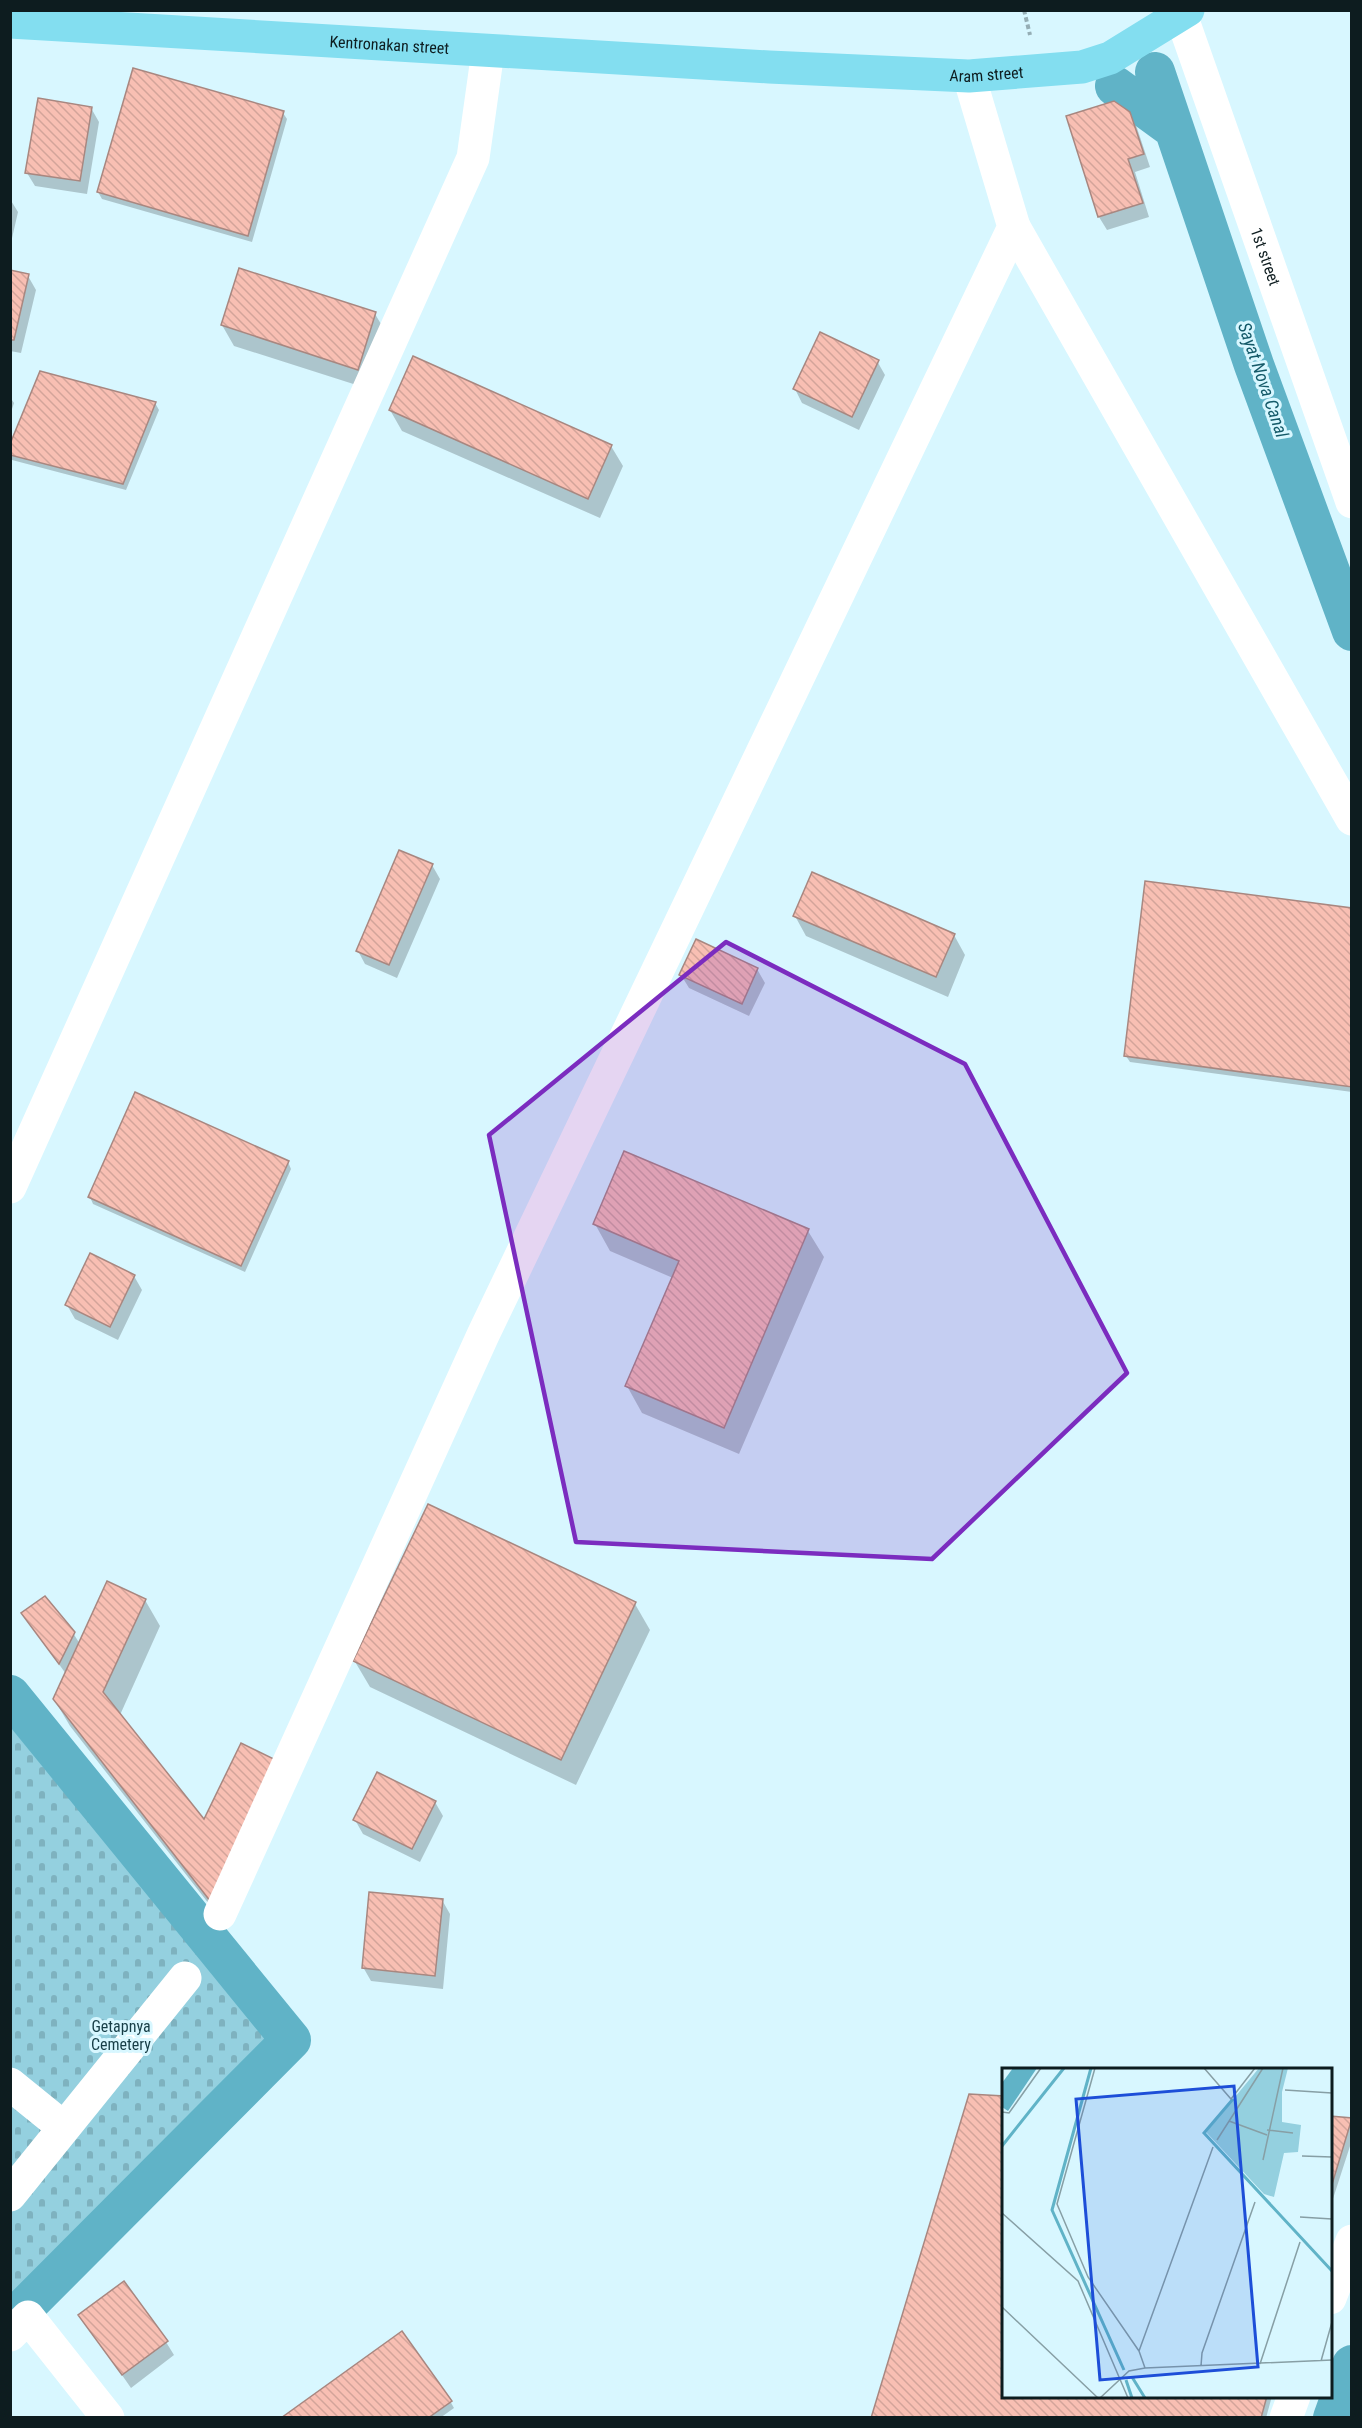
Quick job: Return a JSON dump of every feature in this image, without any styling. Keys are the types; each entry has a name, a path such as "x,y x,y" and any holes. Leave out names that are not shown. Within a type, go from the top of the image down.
{"main road":[{"name":"Aram street","path":"769,67 969,76 1082,67 1110,58 1184,12"},
{"name":"Kentronakan street","path":"10,22 769,67"}],"street":[{"name":"1st street","path":"1184,12 1352,502"},
{"path":"10,1187 473,158 488,51"},
{"path":"969,76 1014,227 1352,819"},
{"path":"220,1914 483,1335 1014,227"},
{"path":"10,2194 185,1978"},
{"path":"10,2084 63,2127"},
{"path":"1332,2293 1352,2241"},
{"path":"19,2326 108,2418"},
{"path":"1286,2418 1294,2398"}],"highlighted area":[{"path":"726,942 965,1064 1127,1373 932,1559 576,1542 489,1135"}],"green space":[{"name":"Getapnya Cemetery","path":"10,1726 275,2048 156,2151 11,2305"}],"building":[{"path":"133,68 284,111 248,236 97,192"},
{"path":"38,98 92,107 80,181 25,173"},
{"path":"1114,101 1130,112 1144,154 1128,159 1143,203 1098,217 1066,116"},
{"path":"239,268 376,312 358,370 221,325"},
{"path":"10,270 29,274 14,340 10,340"},
{"path":"820,332 879,360 852,417 793,389"},
{"path":"413,356 612,445 588,499 389,410"},
{"path":"40,371 156,402 123,484 10,455 10,444"},
{"path":"399,850 433,864 389,965 356,951"},
{"path":"812,872 955,934 936,977 793,916"},
{"path":"1145,881 1352,908 1352,1087 1124,1056"},
{"path":"696,939 758,968 742,1004 679,975"},
{"path":"135,1092 289,1161 241,1266 88,1197"},
{"path":"624,1151 809,1229 724,1428 625,1386 679,1261 593,1224"},
{"path":"90,1253 135,1275 110,1327 65,1305"},
{"path":"428,1504 636,1602 561,1760 353,1661"},
{"path":"107,1581 146,1599 103,1692 204,1819 241,1743 280,1762 211,1902 53,1699"},
{"path":"45,1596 75,1632 59,1664 21,1613"},
{"path":"377,1772 436,1801 412,1849 353,1820"},
{"path":"369,1892 443,1899 435,1976 362,1968"},
{"path":"969,2094 1002,2096 1002,2398 1266,2398 1261,2418 871,2418"},
{"path":"1332,2116 1352,2118 1332,2184"},
{"path":"124,2281 168,2341 122,2375 78,2315"},
{"path":"402,2331 452,2401 428,2418 281,2418"}],"waterway":[{"name":"Sayat Nova Canal","path":"1155,72 1254,365 1352,631"},
{"name":"Sayat Nova Canal","path":"1115,86 1174,129"},
{"path":"10,1695 291,2040 10,2322"},
{"name":"Sayat Nova Canal","path":"1333,2418 1352,2365"}]}
